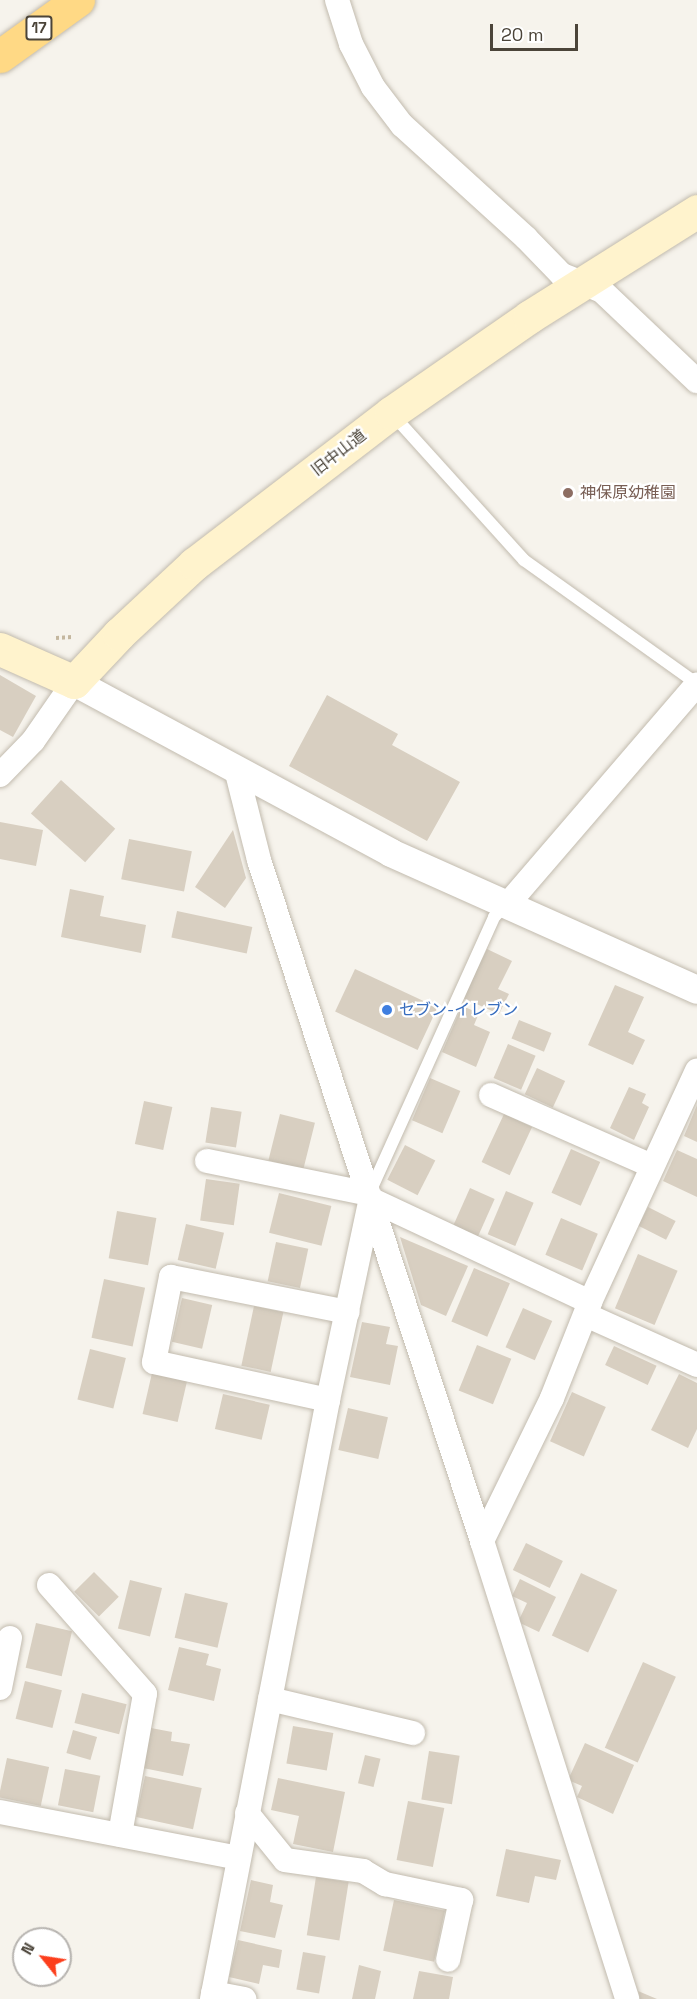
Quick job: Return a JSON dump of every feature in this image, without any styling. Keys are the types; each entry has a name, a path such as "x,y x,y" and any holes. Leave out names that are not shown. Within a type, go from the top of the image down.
{"highway":[{"name":"17","path":"0,56 78,0"}],"main road":[{"name":"旧中山道","path":"74,682 119,634 194,564 391,413 476,352 580,283 697,211"},
{"path":"0,649 74,682"}],"street":[{"path":"337,0 351,44 374,87 402,125 526,238 562,275 602,291 697,381"},
{"path":"0,775 33,741 74,682 391,853 697,990"},
{"path":"507,904 697,684"},
{"path":"236,769 259,860 482,1541 627,1999"},
{"path":"482,1541 552,1398 588,1308 697,1070"},
{"path":"491,1095 652,1166"},
{"path":"207,1161 370,1197 697,1365"},
{"path":"244,1999 212,1996 328,1400 370,1197"},
{"path":"328,1400 154,1362 171,1277 348,1312"},
{"path":"49,1585 145,1694 120,1835"},
{"path":"0,1688 10,1638"},
{"path":"270,1699 413,1734"},
{"path":"0,1812 238,1858"},
{"path":"247,1813 285,1860 363,1870 385,1884 461,1900 448,1959"}],"lane":[{"path":"391,413 524,560 697,684"},
{"path":"370,1197 494,917 507,904"}],"building":[{"path":"0,675 36,696 13,737 0,730"},
{"path":"327,695 398,734 392,745 460,782 427,841 289,766"},
{"path":"61,780 115,829 85,862 31,813"},
{"path":"0,822 43,830 36,866 0,859"},
{"path":"233,830 246,878 225,908 195,887"},
{"path":"129,839 192,851 184,891 121,879"},
{"path":"70,889 104,896 100,916 146,925 141,953 61,937"},
{"path":"177,911 252,927 247,953 171,937"},
{"path":"487,949 512,961 498,989 509,994 499,1014 463,998"},
{"name":"セブン-イレブン","path":"355,969 437,1007 418,1050 335,1012"},
{"path":"615,985 644,997 628,1032 645,1040 633,1065 588,1045"},
{"path":"462,1006 479,1013 474,1025 490,1032 476,1067 442,1052"},
{"path":"519,1020 551,1033 544,1052 512,1039"},
{"path":"508,1044 536,1056 521,1090 494,1078"},
{"path":"537,1068 565,1081 553,1107 525,1094"},
{"path":"430,1078 460,1091 442,1133 412,1120"},
{"path":"629,1087 646,1094 642,1103 649,1107 634,1140 610,1128"},
{"path":"144,1101 172,1107 163,1150 135,1144"},
{"path":"697,1105 697,1142 684,1136"},
{"path":"211,1107 242,1112 236,1147 205,1143"},
{"path":"280,1114 315,1123 303,1169 268,1161"},
{"path":"504,1114 532,1127 510,1175 482,1162"},
{"path":"405,1145 435,1160 418,1195 387,1180"},
{"path":"571,1149 600,1162 581,1206 551,1193"},
{"path":"677,1150 697,1159 697,1197 663,1181"},
{"path":"206,1179 240,1184 234,1225 200,1221"},
{"path":"470,1188 495,1199 477,1238 453,1227"},
{"path":"506,1191 534,1203 515,1246 488,1234"},
{"path":"279,1193 331,1206 321,1246 269,1233"},
{"path":"648,1207 676,1221 666,1240 638,1226"},
{"path":"117,1211 156,1218 148,1265 109,1258"},
{"path":"561,1218 598,1234 582,1270 545,1255"},
{"path":"186,1224 224,1233 216,1269 178,1260"},
{"path":"400,1237 468,1266 446,1316 421,1305"},
{"path":"276,1242 308,1249 300,1288 268,1281"},
{"path":"638,1254 678,1271 655,1325 615,1308"},
{"path":"474,1268 510,1283 487,1337 451,1321"},
{"path":"104,1279 145,1288 133,1346 92,1338"},
{"path":"182,1298 212,1305 202,1349 172,1342"},
{"path":"254,1306 283,1312 271,1372 241,1366"},
{"path":"523,1308 552,1321 535,1360 506,1347"},
{"path":"362,1322 390,1327 386,1344 398,1346 390,1385 350,1377"},
{"path":"477,1345 511,1359 493,1404 459,1390"},
{"path":"614,1346 657,1366 648,1385 605,1365"},
{"path":"90,1349 126,1358 113,1408 77,1399"},
{"path":"152,1373 187,1381 178,1422 143,1414"},
{"path":"679,1374 697,1383 697,1429 688,1448 651,1430"},
{"path":"572,1392 606,1407 584,1456 550,1441"},
{"path":"223,1394 270,1405 262,1440 215,1429"},
{"path":"348,1408 388,1417 378,1459 338,1450"},
{"path":"526,1543 563,1561 550,1588 513,1570"},
{"path":"94,1572 119,1597 99,1617 74,1592"},
{"path":"581,1573 617,1590 588,1652 552,1636"},
{"path":"520,1579 556,1597 539,1632 518,1622 527,1603 512,1596"},
{"path":"130,1580 162,1588 150,1636 118,1629"},
{"path":"185,1593 228,1603 218,1648 175,1638"},
{"path":"36,1623 72,1631 62,1676 26,1668"},
{"path":"179,1647 209,1654 206,1665 221,1669 214,1701 168,1690"},
{"path":"643,1662 676,1677 638,1763 605,1748"},
{"path":"25,1681 62,1690 52,1728 16,1719"},
{"path":"82,1693 127,1704 119,1734 75,1723"},
{"path":"293,1726 333,1733 327,1771 286,1763"},
{"path":"151,1728 172,1732 171,1741 190,1744 183,1776 143,1768"},
{"path":"73,1730 97,1737 90,1760 66,1753"},
{"path":"585,1743 634,1765 613,1814 577,1797 582,1786 568,1780"},
{"path":"429,1751 460,1756 452,1804 421,1799"},
{"path":"365,1755 381,1759 374,1787 358,1783"},
{"path":"7,1758 49,1767 41,1806 0,1797"},
{"path":"65,1769 100,1776 93,1812 58,1805"},
{"path":"145,1776 202,1788 193,1829 136,1817"},
{"path":"278,1778 345,1792 333,1852 293,1844 299,1816 271,1810"},
{"path":"408,1801 444,1808 433,1867 397,1860"},
{"path":"506,1849 561,1860 556,1880 535,1876 529,1903 496,1896"},
{"path":"316,1877 349,1882 339,1940 307,1935"},
{"path":"251,1880 273,1885 270,1902 283,1905 275,1938 240,1931"},
{"path":"394,1900 445,1911 434,1962 383,1951"},
{"path":"238,1940 282,1950 279,1968 263,1965 259,1984 229,1977"},
{"path":"303,1952 326,1956 319,1993 296,1989"},
{"path":"359,1965 381,1971 375,1999 352,1999"},
{"path":"419,1971 453,1977 449,1999 413,1999"},
{"path":"638,1991 657,1999 640,1999"}],"place":[{"name":"神保原幼稚園","path":"568,493"},
{"name":"セブン-イレブン","path":"387,1010"}]}
